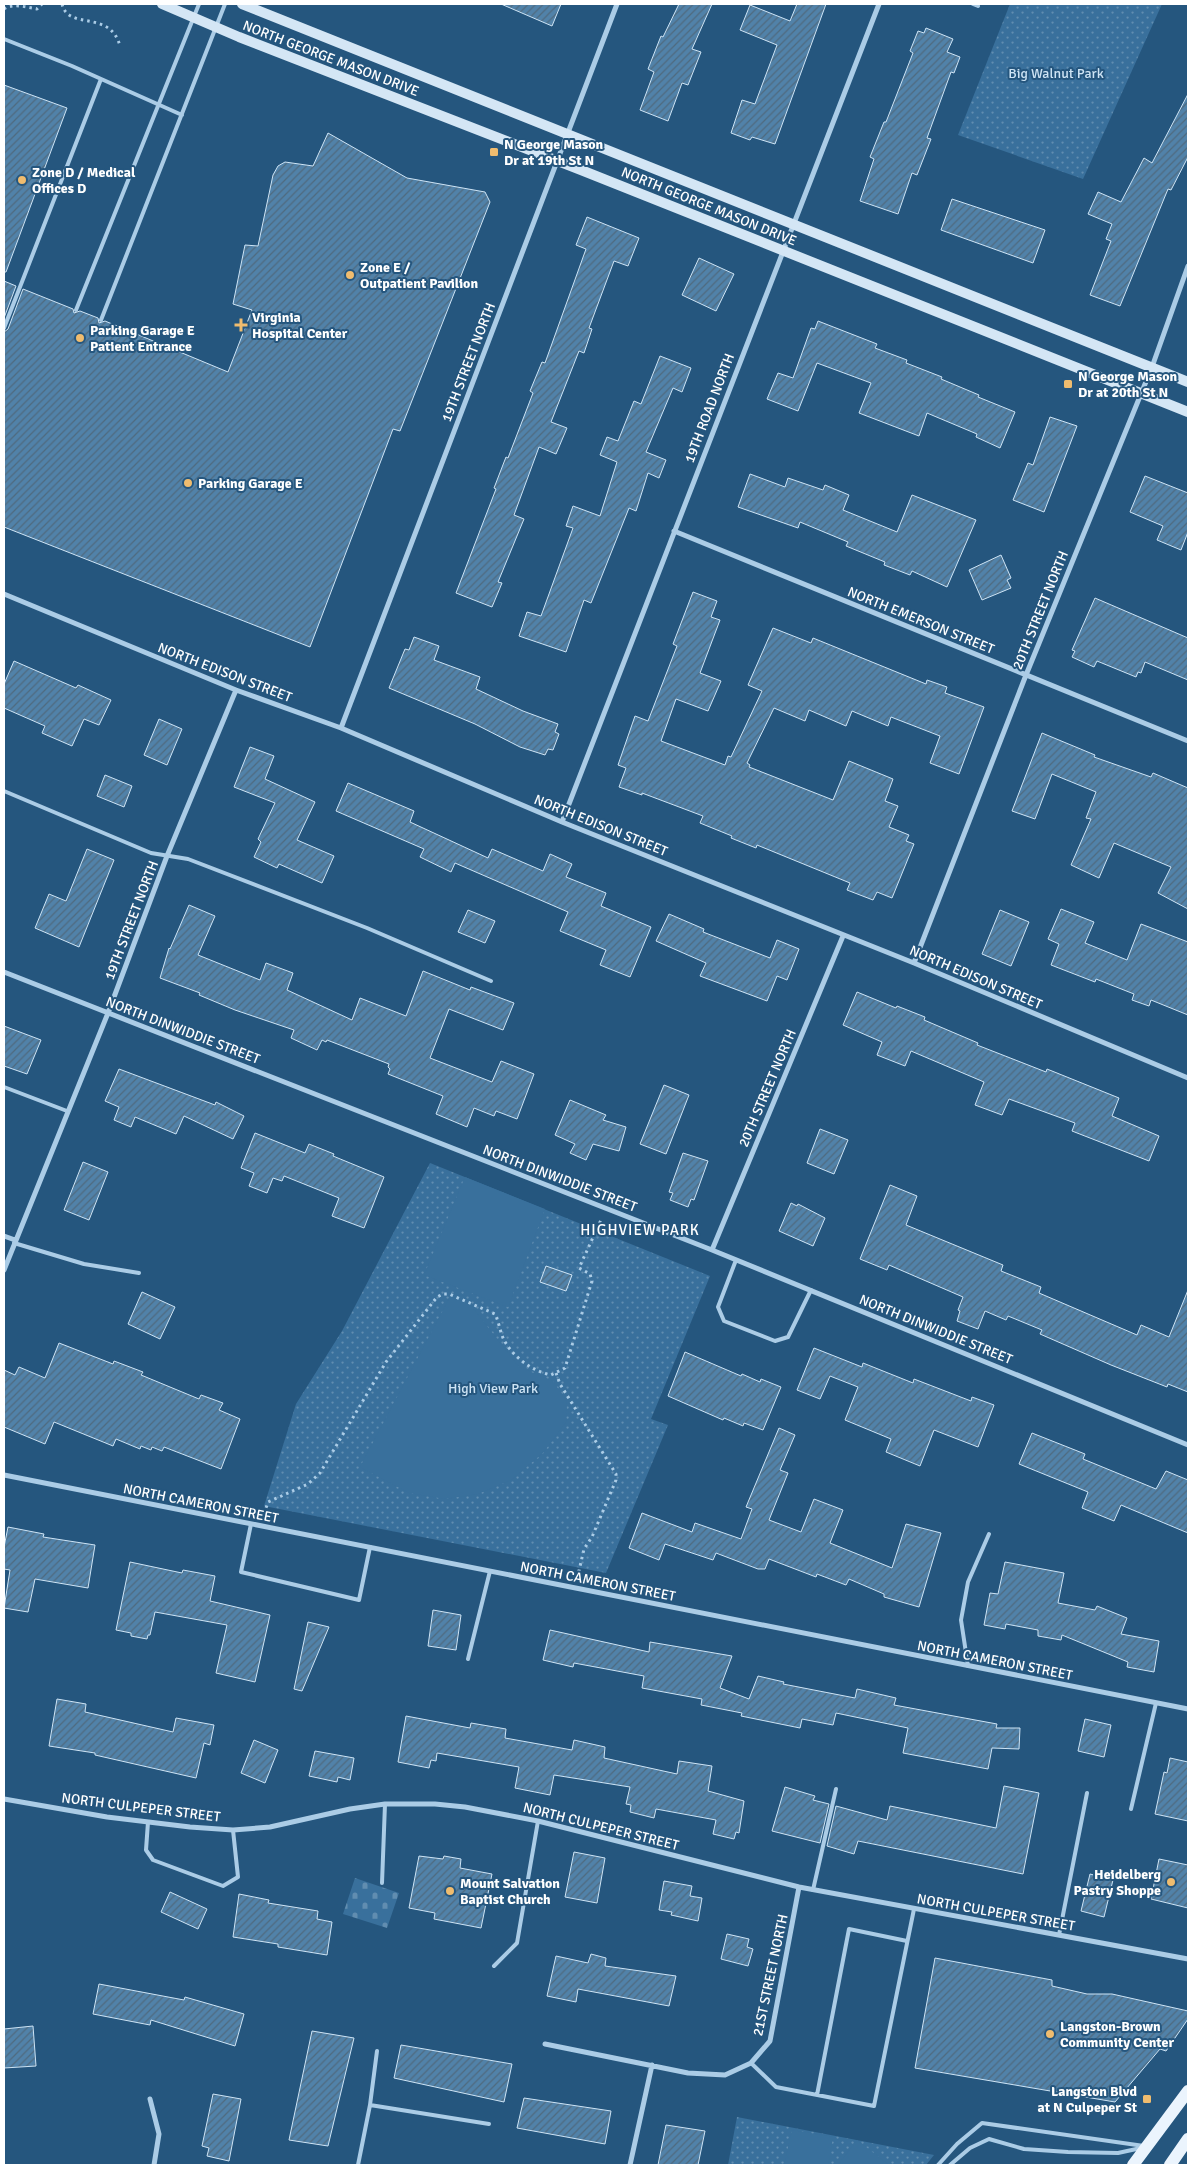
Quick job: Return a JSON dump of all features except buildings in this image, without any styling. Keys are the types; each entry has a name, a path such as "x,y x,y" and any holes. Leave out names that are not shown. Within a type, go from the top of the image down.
{"main road":[{"name":"NORTH GEORGE MASON DRIVE","path":"162,4 239,37 557,160 1188,412"},
{"name":"NORTH GEORGE MASON DRIVE","path":"242,4 1188,382"},
{"path":"1133,2165 1188,2091"},
{"path":"1170,2165 1188,2139"}],"street":[{"name":"19TH STREET NORTH","path":"341,728 617,4"},
{"name":"19TH ROAD NORTH","path":"562,822 879,4"},
{"name":"20TH STREET NORTH","path":"914,963 1026,675 1152,367 1188,266"},
{"name":"NORTH EMERSON STREET","path":"674,531 1188,741"},
{"name":"NORTH EDISON STREET","path":"4,594 236,690 341,728 562,822 914,963 1188,1078"},
{"name":"19TH STREET NORTH","path":"4,1270 236,690"},
{"name":"20TH STREET NORTH","path":"712,1250 843,936"},
{"name":"NORTH DINWIDDIE STREET","path":"4,972 712,1250 1188,1445"},
{"path":"4,1236 15,1241"},
{"name":"NORTH CAMERON STREET","path":"4,1475 1188,1709"},
{"name":"NORTH CULPEPER STREET","path":"4,1799 148,1822 233,1830 270,1827 350,1809 385,1804 455,1806 538,1821 813,1890 1188,1959"},
{"name":"21ST STREET NORTH","path":"751,2063 770,2041 799,1887"},
{"path":"546,2044 688,2073 725,2075 751,2063"},
{"path":"630,2165 652,2065"},
{"path":"150,2099 159,2134 154,2165"}],"lane":[{"path":"76,310 199,4"},
{"path":"101,320 225,4"},
{"path":"4,39 182,115"},
{"path":"4,328 101,79"},
{"path":"4,791 151,853 188,859 367,928 491,981"},
{"path":"4,1086 67,1111"},
{"path":"15,1241 84,1264 139,1273"},
{"path":"736,1260 718,1307 724,1321 775,1341 788,1336 811,1290"},
{"path":"251,1524 241,1572 359,1600 370,1547"},
{"path":"968,1666 961,1620 968,1582 989,1534"},
{"path":"468,1659 490,1571"},
{"path":"1131,1809 1156,1703"},
{"path":"813,1890 836,1789"},
{"path":"1060,1935 1087,1793"},
{"path":"382,1884 385,1804"},
{"path":"494,1966 517,1942 538,1821"},
{"path":"148,1822 146,1850 153,1860 223,1886 238,1877 233,1830"},
{"path":"751,2063 776,2087 874,2106 914,1909"},
{"path":"817,2095 848,1929 907,1941"},
{"path":"358,2165 370,2105 377,2051"},
{"path":"370,2105 488,2124"},
{"path":"938,2165 957,2144 982,2123 1146,2147"},
{"path":"950,2165 970,2148 989,2139 1024,2149 1068,2152 1118,2153 1146,2147"}],"path":[{"path":"4,9 8,6 37,9 42,4"},
{"path":"62,4 63,9 71,17 104,25 112,30 120,46"},
{"path":"261,1526 268,1502 308,1484 320,1473 386,1362 408,1332 440,1296 449,1294 492,1311 512,1352 537,1371 551,1375 567,1366 592,1282 590,1274 579,1268 606,1208"},
{"path":"556,1373 560,1384 616,1474 616,1480 592,1537 580,1557 576,1588"}],"green space":[{"name":"Big Walnut Park","path":"1010,4 1162,4 1083,179 958,135"},
{"name":"High View Park","path":"430,1163 710,1276 651,1419 668,1425 606,1573 264,1506 296,1404 342,1331"},
{"path":"465,1177 545,1209 508,1307 424,1275"},
{"path":"462,1294 519,1367 553,1381 567,1402 566,1422 543,1453 511,1480 478,1494 445,1499 409,1493 360,1467 451,1295"},
{"path":"355,1878 399,1893 387,1928 343,1914"},
{"path":"737,2117 934,2155 926,2165 728,2165"},
{"path":"792,2130 833,2137 828,2165 784,2165"},
{"path":"857,2140 889,2165 838,2165"}],"place":[{"name":"N George Mason Dr at 19th St N","path":"494,152"},
{"name":"Zone D / Medical Offices D","path":"22,180"},
{"name":"Zone E / Outpatient Pavilion","path":"350,275"},
{"name":"Virginia Hospital Center","path":"241,325"},
{"name":"Parking Garage E Patient Entrance","path":"80,338"},
{"name":"N George Mason Dr at 20th St N","path":"1068,384"},
{"name":"Parking Garage E","path":"188,483"},
{"name":"Heidelberg Pastry Shoppe","path":"1171,1882"},
{"name":"Mount Salvation Baptist Church","path":"450,1891"},
{"name":"Langston-Brown Community Center","path":"1050,2034"},
{"name":"Langston Blvd at N Culpeper St","path":"1147,2099"}],"district":[{"name":"HIGHVIEW PARK","path":"640,1230"}]}
